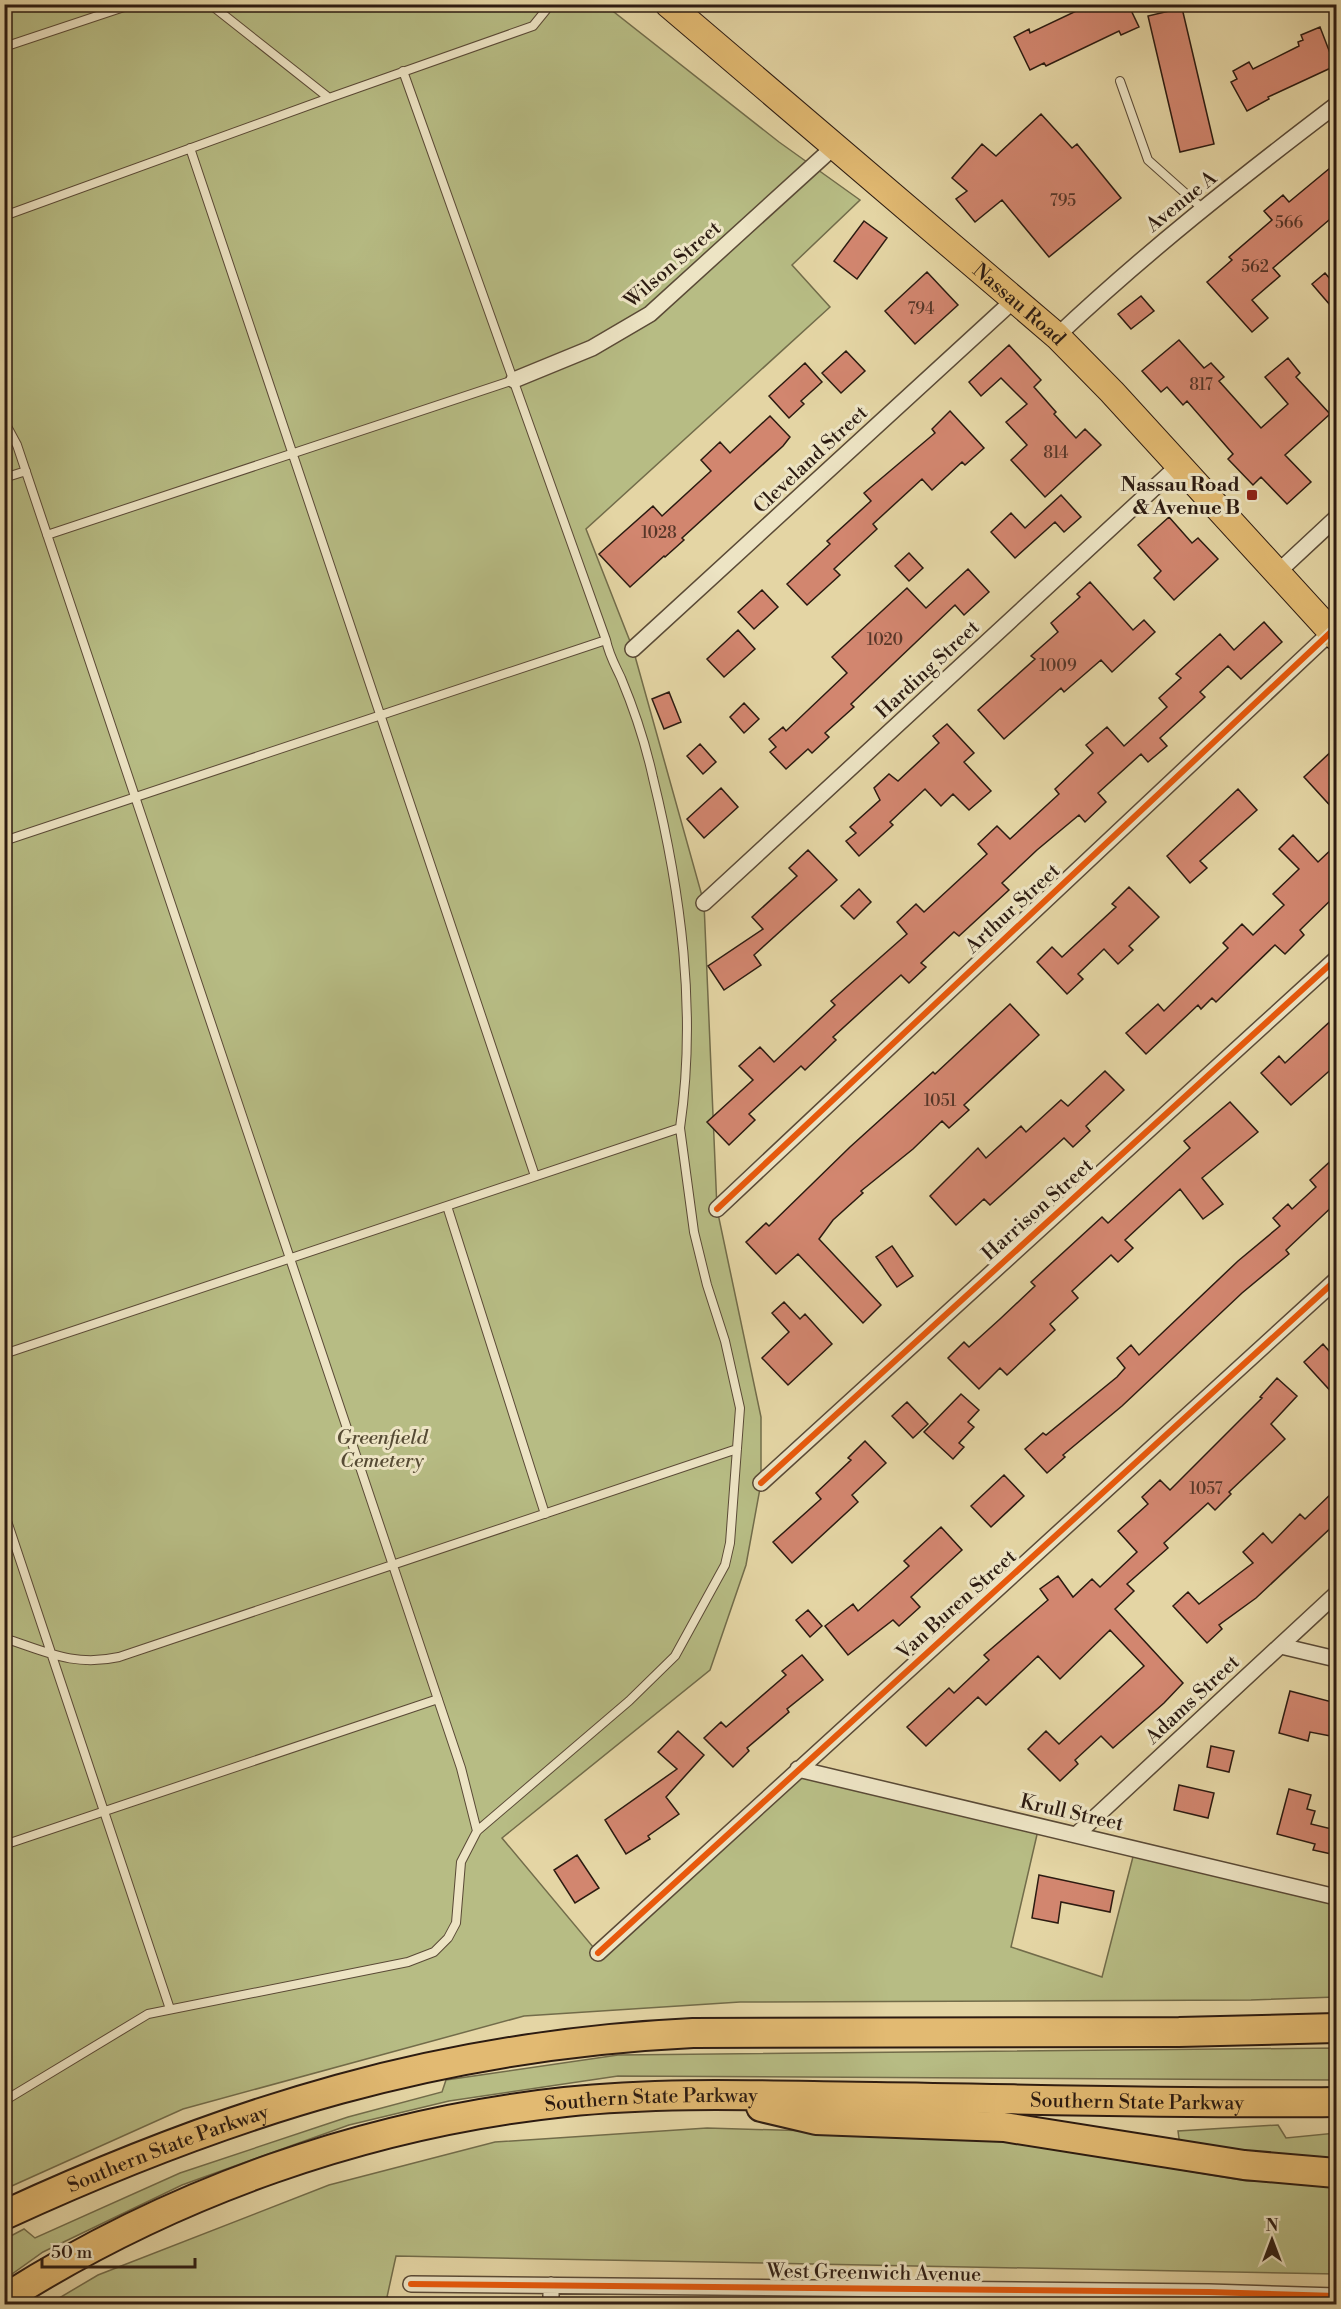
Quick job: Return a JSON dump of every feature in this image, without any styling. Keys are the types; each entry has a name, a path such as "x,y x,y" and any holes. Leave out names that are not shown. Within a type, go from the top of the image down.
{"highway":[{"path":"1291,2030 1336,2020"},
{"name":"Southern State Parkway","path":"4,2215 146,2152 268,2109 396,2073 471,2057 542,2046 620,2037 720,2033 1336,2028"},
{"path":"710,2095 816,2120 1004,2127 1235,2164 1336,2173"},
{"name":"Southern State Parkway","path":"4,2299 73,2258 165,2211 256,2175 343,2147 453,2120 527,2107 600,2099 710,2095 1336,2102"}],"main road":[{"name":"Nassau Road","path":"668,4 836,145 1057,336 1334,634"}],"street":[{"name":"Avenue A","path":"1057,336 1101,295 1203,209 1336,105"},
{"name":"Wilson Street","path":"514,380 592,348 650,314 836,145"},
{"name":"Cleveland Street","path":"633,649 1015,299"},
{"name":"Harding Street","path":"704,903 1179,465"},
{"path":"1278,572 1336,518"},
{"name":"Arthur Street","path":"717,1209 1334,634"},
{"name":"Harrison Street","path":"760,1483 1336,959"},
{"name":"Van Buren Street","path":"598,1953 1336,1280"},
{"name":"Adams Street","path":"1076,1835 1336,1594"},
{"path":"1281,1646 1336,1659"},
{"name":"Krull Street","path":"798,1769 1336,1897"},
{"name":"West Greenwich Avenue","path":"411,2284 551,2285 865,2297 1209,2292 1306,2300 1336,2296"},
{"path":"551,2285 551,2304"}],"lane":[{"path":"4,47 133,4"},
{"path":"210,4 329,98"},
{"path":"4,216 533,26 546,10 546,4"},
{"path":"4,2101 148,2014 408,1962 434,1952 448,1938 456,1923 461,1862 477,1831 629,1701 675,1656 725,1565 730,1543 740,1408 725,1341 707,1285 694,1232 680,1128 686,961 653,777 621,678 610,657 606,640 403,71"},
{"path":"1120,81 1148,160 1203,209"},
{"path":"190,148 535,1176"},
{"path":"47,535 514,380"},
{"path":"4,421 18,445 461,1768 477,1831"},
{"path":"4,478 26,471"},
{"path":"4,841 606,640"},
{"path":"4,1354 680,1128"},
{"path":"447,1206 545,1514"},
{"path":"4,1638 78,1662 97,1662 119,1657 737,1449"},
{"path":"4,1512 170,2009"},
{"path":"4,1845 438,1699"}],"green space":[{"name":"Greenfield Cemetery","path":"5,5 605,5 779,142 860,200 792,265 830,307 586,529 633,649 704,903 717,1209 761,1417 761,1483 746,1565 710,1670 502,1838 598,1953 798,1769 1039,1826 1011,1947 1102,1977 1135,1849 1336,1897 1336,1997 1251,2000 740,2002 524,2016 183,2109 5,2189"},
{"path":"1336,2048 1336,2080 618,2076 449,2101 349,2125 182,2185 43,2252 5,2279 5,2239 24,2229 35,2238 180,2173 348,2117 442,2092 446,2080 618,2055"},
{"path":"1278,2125 1286,2138 1336,2133 1336,2161 1180,2146 1178,2131"},
{"path":"707,2128 981,2136 1247,2181 1336,2183 1336,2274 396,2256 387,2297 409,2304 49,2304 98,2275 329,2185 495,2142"}],"building":[{"path":"1091,4 1128,4 1139,27 1121,35 1119,31 1046,66 1044,63 1030,70 1014,37 1029,29 1030,33"},
{"path":"1182,8 1214,144 1180,152 1148,16"},
{"path":"1320,27 1335,66 1268,97 1269,99 1247,111 1231,82 1237,79 1233,71 1249,62 1253,69 1299,46 1298,42 1303,40 1301,35"},
{"path":"1041,114 1072,148 1077,144 1121,198 1049,257 1002,200 975,222 956,199 967,191 952,178 982,144 996,156"},
{"path":"1336,163 1336,214 1273,268 1280,276 1252,300 1268,318 1252,332 1207,282 1232,260 1229,257 1272,220 1264,211 1283,195 1289,202"},
{"path":"864,221 887,238 857,279 834,261"},
{"path":"927,272 958,305 915,344 885,311"},
{"path":"1325,273 1336,286 1336,312 1312,284"},
{"path":"1141,296 1154,311 1131,329 1118,314"},
{"path":"1179,340 1204,368 1211,363 1224,377 1219,381 1261,428 1288,404 1265,377 1288,358 1300,373 1296,377 1330,414 1285,455 1311,482 1287,504 1261,477 1253,485 1228,459 1233,454 1187,401 1183,405 1167,387 1161,392 1142,371"},
{"path":"1009,345 1041,380 1034,387 1076,438 1085,429 1101,445 1045,497 1011,460 1027,445 1006,422 1027,404 1001,378 981,396 969,382"},
{"path":"846,351 865,371 841,393 822,373"},
{"path":"805,363 822,382 801,401 804,404 789,418 769,396"},
{"path":"950,411 984,448 965,465 962,462 932,490 922,479 873,524 877,529 834,569 840,575 807,605 787,584 830,544 827,541 871,501 864,493 935,433 932,429"},
{"path":"770,416 790,437 783,446 682,538 684,540 630,587 599,554 653,506 662,516 711,471 701,460 720,442 730,453"},
{"path":"1061,495 1081,517 1064,532 1055,522 1015,558 991,532 1011,513 1025,528"},
{"path":"1169,517 1192,543 1198,538 1218,559 1174,600 1154,578 1161,571 1138,545"},
{"path":"909,553 923,568 909,581 895,566"},
{"path":"968,569 989,592 964,615 955,605 851,704 854,707 825,733 829,737 812,753 808,749 786,769 770,752 776,747 769,739 783,727 786,731 847,673 832,657 907,588 926,608"},
{"path":"1090,582 1133,630 1144,620 1155,632 1112,672 1101,660 1064,692 1061,688 1004,739 978,710 1035,659 1031,656 1058,632 1051,623 1080,597 1077,594"},
{"path":"762,590 778,607 754,629 738,612"},
{"path":"1264,622 1282,642 1241,679 1228,666 1200,692 1205,697 1160,738 1167,746 1148,762 1141,754 1098,793 1106,802 1085,822 1079,815 1037,850 1002,883 1009,890 959,936 954,932 921,963 926,967 909,983 901,975 833,1037 836,1040 805,1070 801,1066 749,1114 755,1120 729,1145 707,1122 753,1080 739,1066 760,1047 774,1062 835,1005 831,1001 907,934 897,922 916,904 924,912 987,854 978,844 997,826 1010,839 1059,794 1055,789 1093,753 1086,745 1107,727 1124,746 1167,707 1159,698 1181,678 1176,674 1220,634 1234,650"},
{"path":"738,630 755,649 724,677 707,659"},
{"path":"669,692 681,722 664,729 652,699"},
{"path":"744,703 759,719 744,733 730,717"},
{"path":"947,724 974,753 964,762 991,791 969,810 953,794 941,806 925,789 890,822 893,825 859,856 846,841 856,833 850,827 880,800 874,788 889,774 898,781 939,743 933,736"},
{"path":"700,744 716,762 703,774 687,756"},
{"path":"1336,747 1336,812 1304,777"},
{"path":"721,788 738,807 704,838 687,819"},
{"path":"1238,789 1257,810 1200,861 1207,868 1190,883 1167,856"},
{"path":"1293,835 1318,862 1336,845 1336,895 1300,930 1304,935 1285,954 1275,945 1216,1002 1212,998 1201,1009 1198,1005 1146,1054 1126,1033 1158,1004 1164,1011 1228,948 1223,943 1242,924 1253,935 1284,905 1273,894 1299,869 1279,849"},
{"path":"808,850 837,880 754,955 761,965 724,990 708,966 763,929 752,917 797,876 789,868"},
{"path":"1129,887 1159,917 1129,946 1133,950 1118,964 1104,949 1078,974 1083,979 1067,994 1037,962 1052,947 1062,957 1116,907 1112,904"},
{"path":"859,889 871,902 854,919 841,906"},
{"path":"1010,1004 1039,1035 964,1105 969,1110 949,1128 942,1121 913,1149 861,1191 863,1193 833,1220 819,1239 881,1305 863,1323 798,1254 776,1274 746,1242 766,1223 769,1226 850,1147 933,1072 935,1074"},
{"path":"1336,1016 1336,1065 1291,1105 1261,1073 1279,1056 1285,1063"},
{"path":"1105,1071 1124,1090 1086,1126 1090,1131 1073,1147 1064,1138 990,1205 984,1199 956,1225 930,1196 978,1148 986,1158 1021,1126 1026,1132 1061,1100 1068,1106"},
{"path":"1230,1102 1258,1132 1202,1178 1223,1204 1203,1219 1180,1189 1125,1240 1133,1248 1118,1262 1111,1255 1072,1291 1078,1298 1050,1324 1055,1330 1007,1375 1000,1368 979,1389 948,1358 964,1342 969,1347 1000,1319 1035,1286 1031,1282 1102,1217 1108,1223 1190,1148 1184,1141"},
{"path":"1336,1156 1336,1203 1286,1250 1289,1254 1242,1293 1122,1406 1063,1455 1065,1457 1047,1473 1025,1449 1043,1433 1046,1435 1117,1377 1125,1368 1117,1358 1131,1345 1139,1355 1238,1261 1280,1226 1273,1218 1288,1204 1292,1209 1316,1187 1310,1180"},
{"path":"892,1246 913,1276 897,1287 876,1257"},
{"path":"784,1302 800,1319 805,1314 832,1344 788,1385 762,1358 789,1332 772,1313"},
{"path":"1323,1344 1336,1359 1336,1397 1304,1362"},
{"path":"1277,1378 1297,1396 1271,1424 1285,1439 1229,1492 1231,1494 1215,1510 1208,1503 1164,1543 1168,1548 1127,1584 1134,1591 1115,1609 1183,1683 1164,1703 1113,1748 1101,1736 1075,1760 1078,1764 1060,1781 1028,1749 1046,1731 1059,1744 1144,1666 1110,1630 1060,1679 1038,1656 986,1705 978,1697 926,1746 907,1727 949,1688 954,1693 989,1660 984,1655 1048,1600 1040,1589 1058,1576 1073,1597 1092,1579 1100,1587 1137,1552 1118,1531 1148,1504 1142,1497 1160,1480 1170,1490 1262,1398 1260,1397"},
{"path":"961,1394 979,1410 968,1422 974,1427 959,1443 964,1447 953,1459 924,1432"},
{"path":"907,1402 928,1424 913,1438 892,1416"},
{"path":"865,1441 886,1463 852,1495 858,1502 792,1563 773,1542 821,1499 816,1493 851,1460 848,1458"},
{"path":"1004,1475 1024,1496 991,1527 971,1506"},
{"path":"1336,1489 1336,1523 1256,1598 1219,1625 1222,1629 1207,1643 1173,1606 1188,1592 1199,1604 1253,1563 1243,1552 1263,1533 1272,1543 1300,1514 1305,1519"},
{"path":"941,1527 962,1550 911,1597 920,1607 899,1626 893,1620 848,1655 825,1626 853,1604 858,1611 909,1566 904,1561"},
{"path":"808,1610 822,1626 810,1637 796,1620"},
{"path":"802,1655 823,1680 787,1709 789,1712 747,1748 749,1751 733,1767 704,1738 721,1722 726,1727 786,1675 782,1671"},
{"path":"1290,1691 1336,1703 1336,1737 1310,1732 1308,1741 1279,1733"},
{"path":"678,1731 704,1755 666,1797 679,1814 648,1836 650,1839 626,1854 605,1820 677,1769 658,1752"},
{"path":"1211,1746 1234,1751 1229,1772 1207,1767"},
{"path":"1179,1785 1214,1793 1208,1818 1174,1810"},
{"path":"1289,1789 1311,1795 1307,1809 1315,1811 1311,1824 1336,1830 1336,1855 1313,1850 1315,1844 1277,1834"},
{"path":"577,1855 599,1888 575,1903 554,1870"},
{"path":"1039,1875 1114,1891 1110,1912 1061,1902 1058,1923 1032,1918"}],"cycle path":[{"path":"717,1209 1331,632"},
{"path":"761,1483 1336,959"},
{"path":"598,1953 1336,1280"},
{"path":"411,2284 1209,2292 1336,2296"}],"place":[{"name":"Nassau Road & Avenue B","path":"1252,495"}]}
